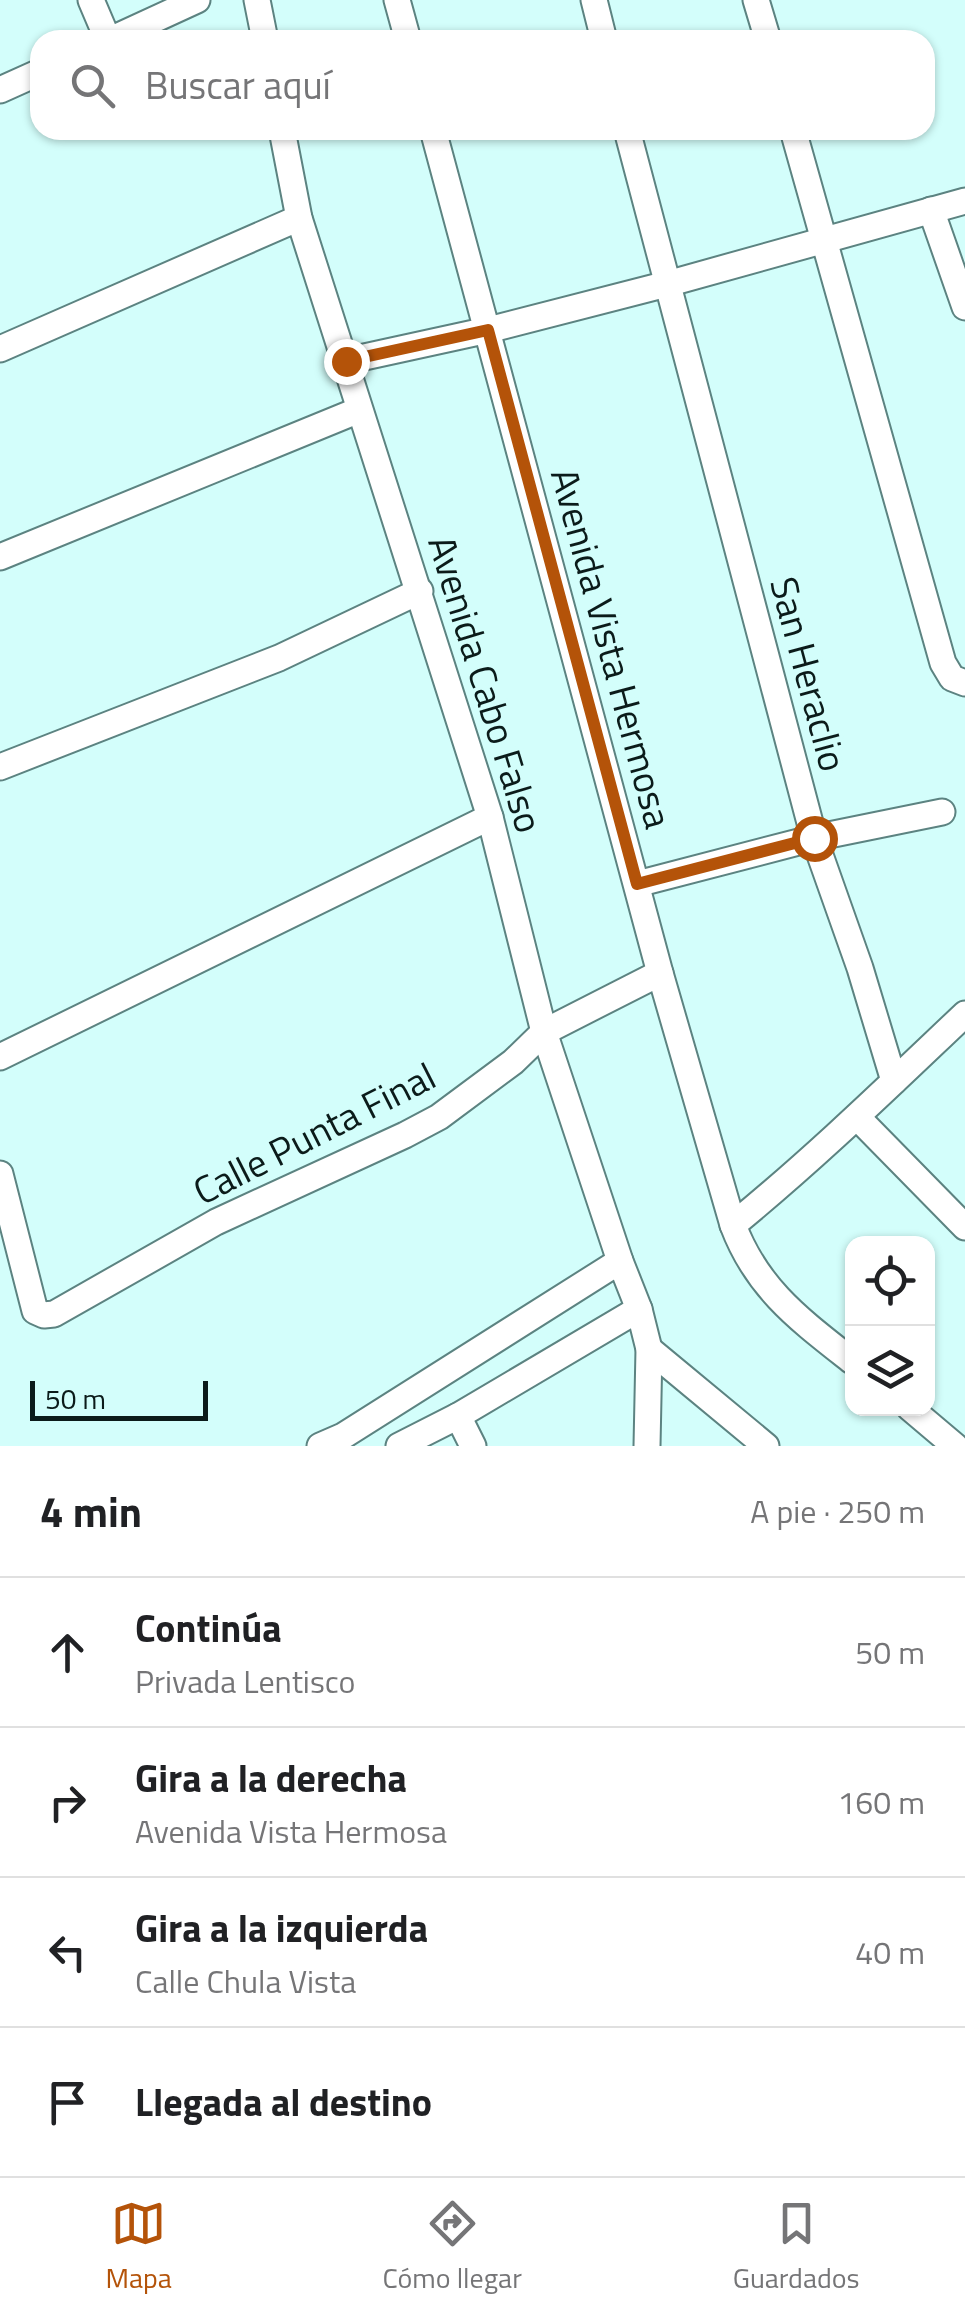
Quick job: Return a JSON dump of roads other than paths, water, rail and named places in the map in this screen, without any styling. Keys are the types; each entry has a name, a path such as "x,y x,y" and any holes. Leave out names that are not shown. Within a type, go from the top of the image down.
{"street":[{"path":"90,0 104,30"},
{"path":"131,30 197,0"},
{"path":"257,0 262,30"},
{"path":"397,0 405,30"},
{"path":"594,0 602,30"},
{"path":"756,0 765,30"},
{"path":"0,90 30,76"},
{"name":"Avenida Cabo Falso","path":"284,140 299,218 490,817 544,1032 639,1309 650,1349 647,1446"},
{"name":"Avenida Vista Hermosa","path":"436,140 660,972 733,1225 743,1252 782,1304 845,1355"},
{"name":"San Heraclio","path":"630,140 814,838 860,968 894,1081"},
{"path":"796,140 943,662 952,678 965,683"},
{"path":"346,361 488,330 965,202"},
{"path":"931,210 965,306"},
{"path":"0,350 299,218"},
{"path":"0,558 359,410"},
{"path":"0,766 279,658 420,592"},
{"path":"637,884 814,838 942,812"},
{"path":"0,1058 490,817"},
{"name":"Calle Punta Final","path":"0,1174 35,1310 44,1315 54,1314 216,1222 406,1135 513,1062 544,1032 660,972"},
{"path":"733,1225 776,1190 965,1014"},
{"path":"857,1116 965,1227"},
{"path":"320,1446 343,1436 620,1260"},
{"path":"399,1446 458,1416 639,1309"},
{"path":"650,1349 766,1446"},
{"path":"458,1416 474,1446"},
{"path":"919,1416 954,1446"}]}
